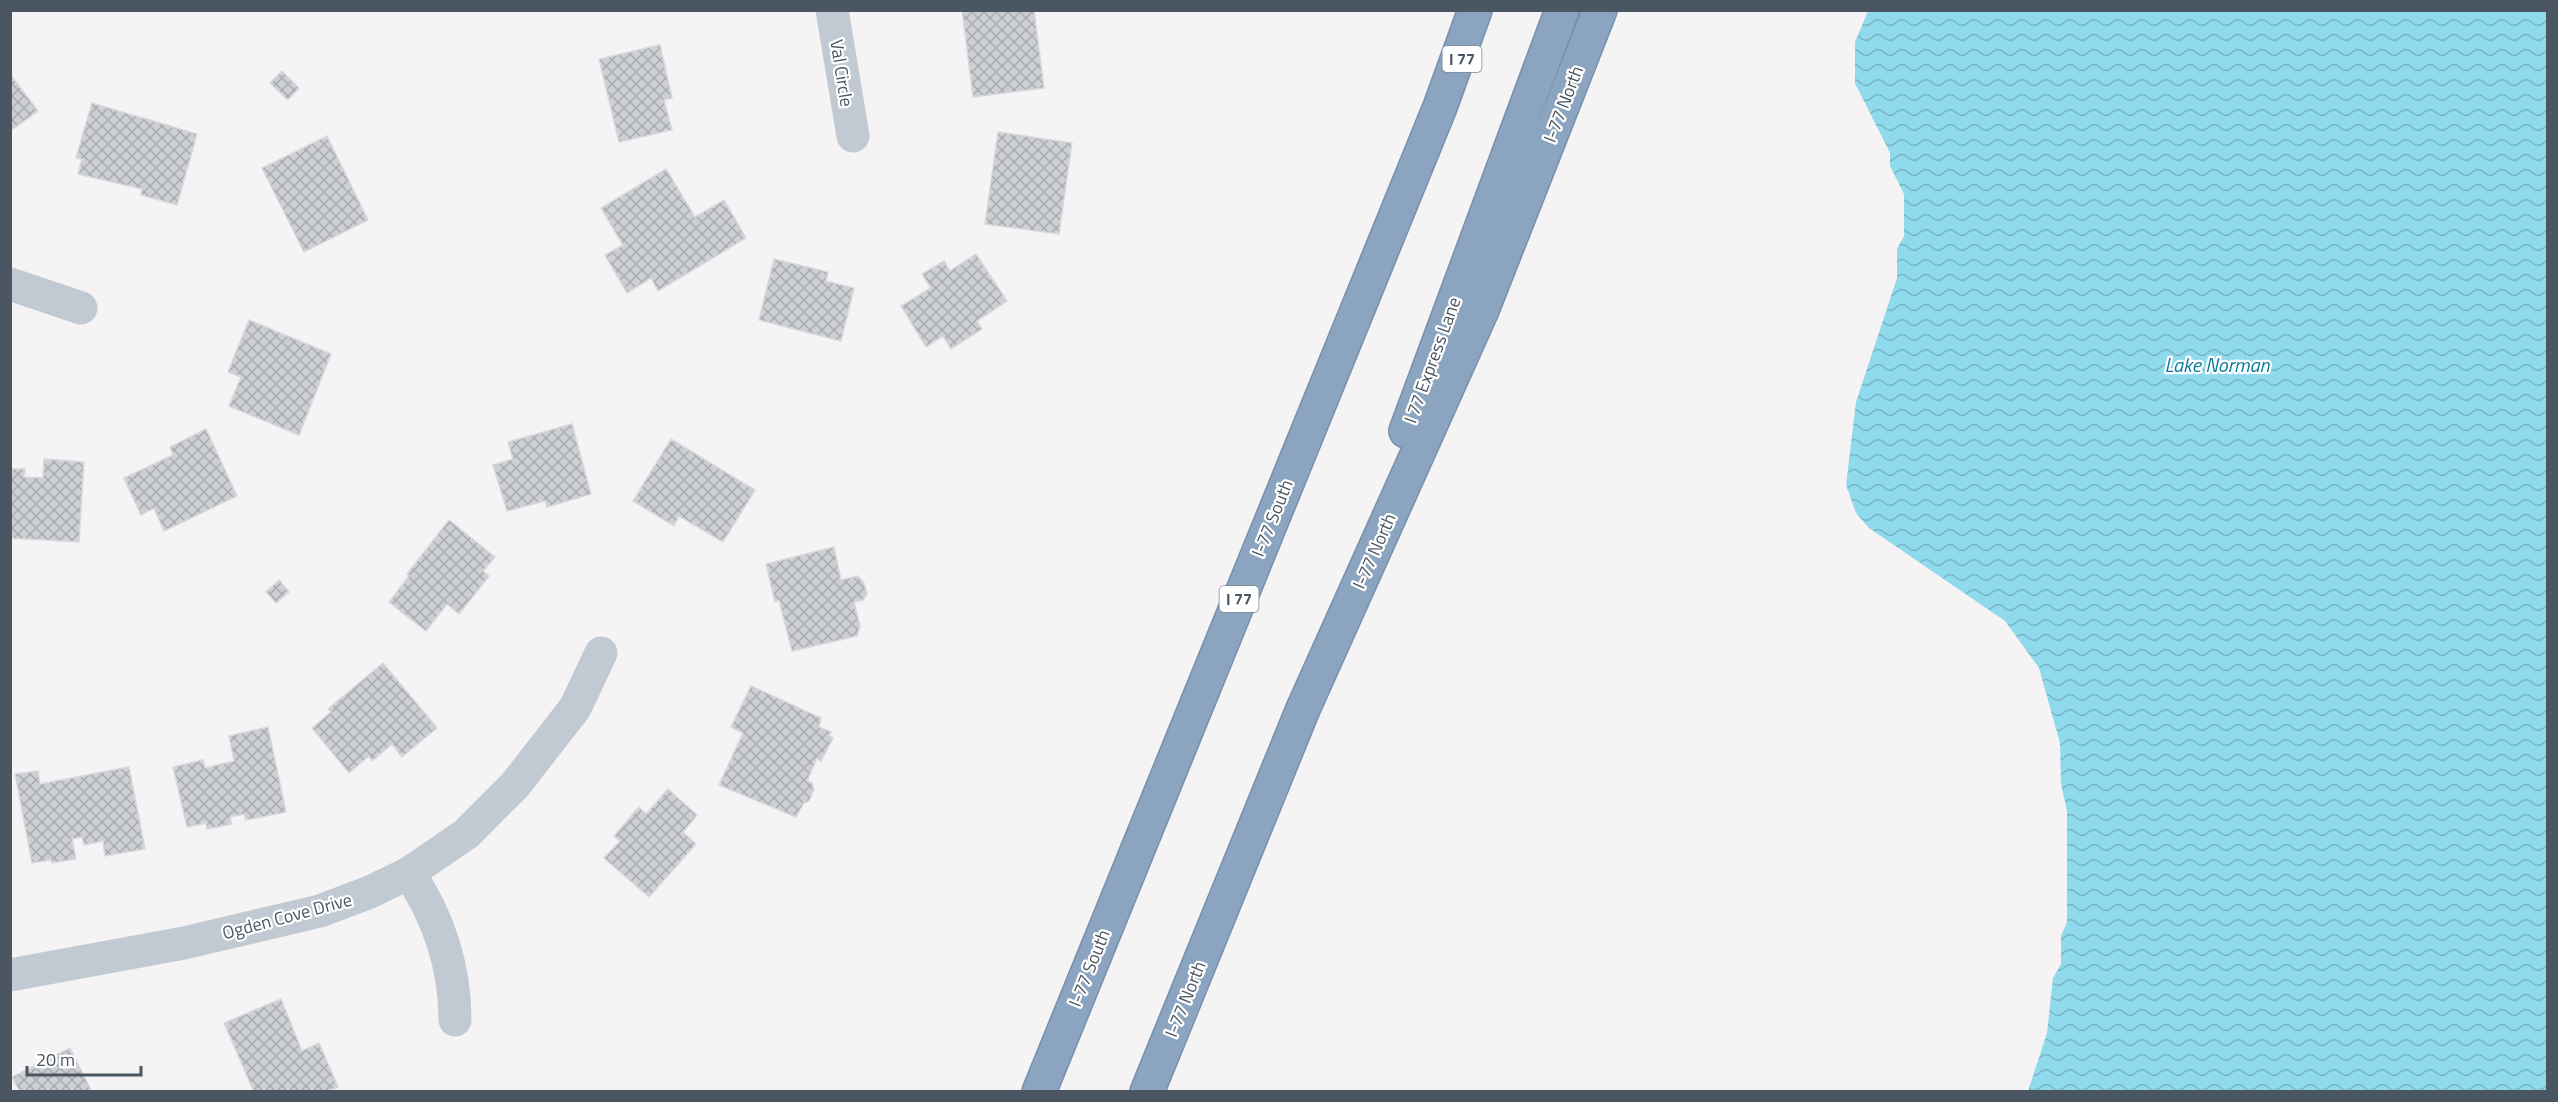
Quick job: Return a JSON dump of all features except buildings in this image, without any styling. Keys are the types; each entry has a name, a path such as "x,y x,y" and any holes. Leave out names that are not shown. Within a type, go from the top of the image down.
{"highway":[{"name":"I-77 South","path":"1039,1092 1440,107 1475,10"},
{"name":"I 77","path":"1440,107 1484,10"},
{"name":"I 77 Express Lane","path":"1304,709 1562,10"},
{"name":"I-77 North","path":"1147,1092 1304,709 1482,310 1600,10"}],"street":[{"name":"Val Circle","path":"832,10 853,136"},
{"path":"10,284 81,308"},
{"name":"Ogden Cove Drive","path":"10,975 184,943 320,911 370,892 409,873 466,834 515,785 575,708 601,653"},
{"path":"409,873 425,896 446,946 454,999 454,1020"}],"water":[{"name":"Lake Norman","path":"1868,11 2547,11 2547,1091 2028,1091 2047,1033 2053,978 2061,964 2061,936 2067,922 2067,811 2061,784 2060,743 2039,668 2005,621 1869,528 1856,513 1846,485 1856,402 1897,278 1897,249 1904,236 1904,194 1890,166 1890,153 1855,83 1855,42"}]}
